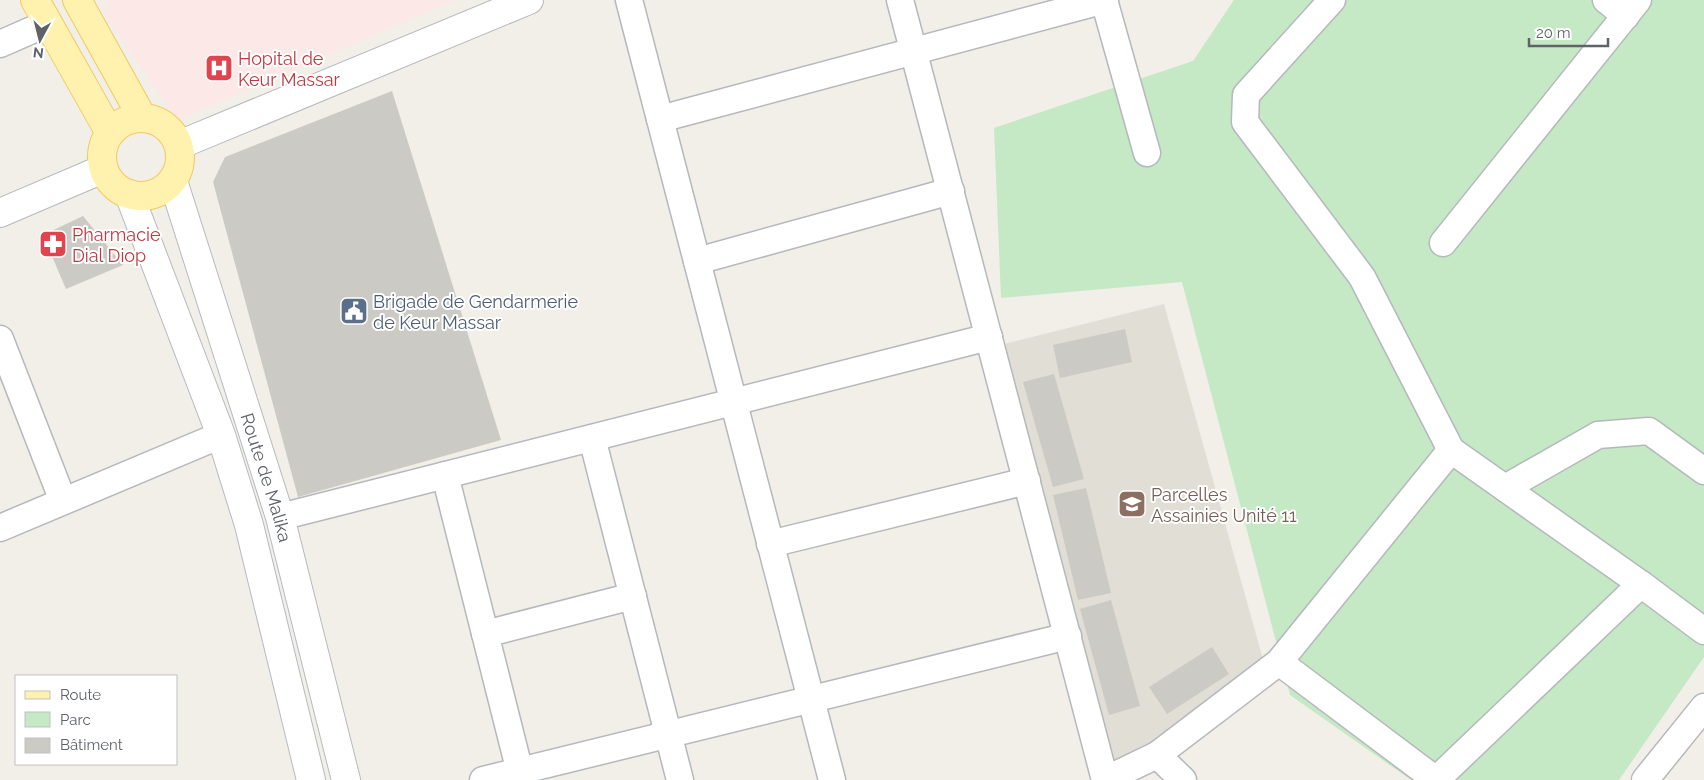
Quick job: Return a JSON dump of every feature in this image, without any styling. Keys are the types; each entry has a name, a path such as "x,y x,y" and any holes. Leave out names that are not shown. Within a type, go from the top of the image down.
{"main road":[{"path":"35,0 110,133"},
{"path":"77,0 142,118"},
{"path":"179,146 529,0"},
{"path":"142,118 154,120 174,134 181,158 179,170 173,181 164,190 153,195 141,196 129,194 118,189 109,180 104,169 102,157 104,144 110,133 118,125 142,118"},
{"path":"0,213 104,169"},
{"name":"Route de Malika","path":"173,181 280,517 346,780"},
{"name":"Route de Malika","path":"129,194 220,435 249,525 311,780"}],"street":[{"path":"629,0 832,780"},
{"path":"900,0 1105,780 1157,755 1279,662 1451,450"},
{"path":"660,119 1105,0 1147,153"},
{"path":"1332,0 1246,95 1245,122 1362,277 1451,450 1704,630"},
{"path":"1443,243 1623,5"},
{"path":"0,44 48,24"},
{"path":"697,261 951,191"},
{"path":"280,517 989,337"},
{"path":"0,339 64,501"},
{"path":"1505,488 1598,435 1649,431 1704,470"},
{"path":"0,528 220,435"},
{"path":"592,438 680,780"},
{"path":"445,475 521,775"},
{"path":"770,544 1027,481"},
{"path":"1279,662 1436,780 1641,584"},
{"path":"485,634 633,596"},
{"path":"483,780 521,775 669,734 1068,636"},
{"path":"1644,780 1704,707"},
{"path":"1157,755 1183,780"}],"shaded area":[{"name":"Hopital de Keur Massar","path":"106,0 455,0 178,120 105,16"},
{"name":"Parcelles Assainies Unité 11","path":"1164,304 1264,663 1117,771 1000,345"}],"green space":[{"path":"1234,0 1704,0 1704,657 1619,780 1411,780 1290,695 1182,282 1001,298 994,128 1193,61"}],"building":[{"name":"Brigade de Gendarmerie de Keur Massar","path":"392,91 501,440 298,497 213,182 225,157"},
{"path":"83,216 123,265 66,289 43,235"},
{"path":"1125,329 1132,362 1060,378 1053,345"},
{"path":"1054,374 1084,479 1053,487 1023,382"},
{"path":"1086,488 1111,593 1078,600 1053,495"},
{"path":"1111,600 1140,706 1109,715 1080,609"},
{"path":"1212,647 1229,674 1167,714 1149,687"}],"place":[{"name":"Hopital de Keur Massar","path":"219,68"},
{"name":"Pharmacie Dial Diop","path":"53,244"},
{"name":"Brigade de Gendarmerie de Keur Massar","path":"354,311"},
{"name":"Parcelles Assainies Unité 11","path":"1132,504"}]}
